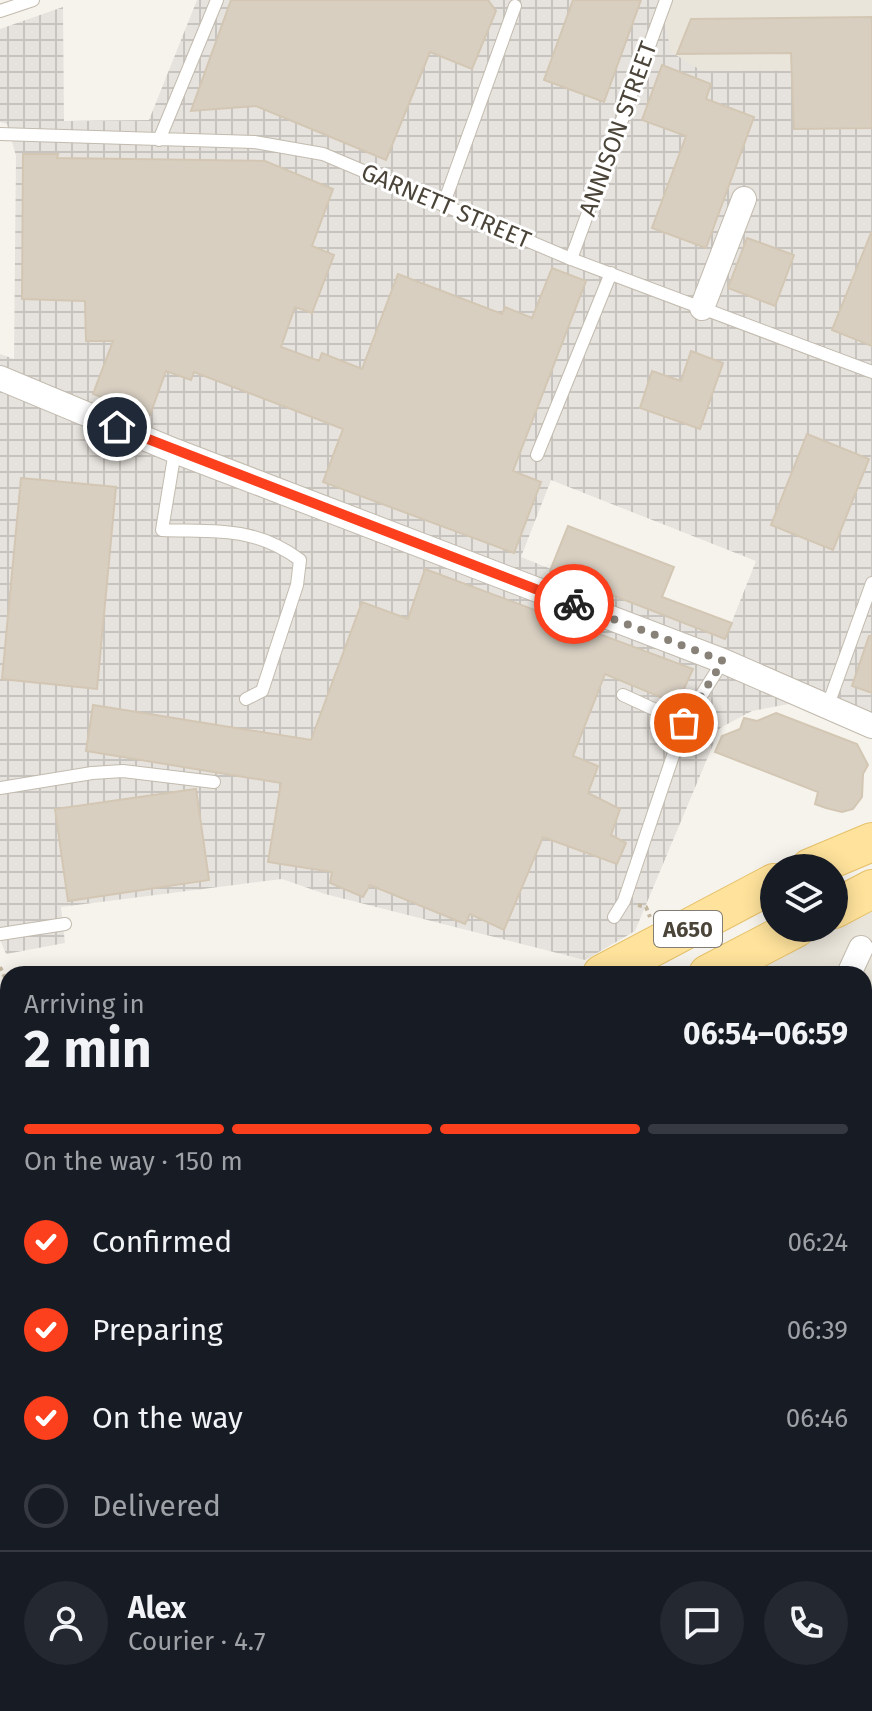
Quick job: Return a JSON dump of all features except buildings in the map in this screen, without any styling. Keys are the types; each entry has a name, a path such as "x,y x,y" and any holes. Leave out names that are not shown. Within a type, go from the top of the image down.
{"main road":[{"path":"843,854 872,842"},
{"path":"848,902 872,889"},
{"name":"A650","path":"617,966 760,890"},
{"name":"A650","path":"723,966 769,942"}],"street":[{"path":"702,308 744,199"},
{"path":"0,378 175,451 723,661 872,726"},
{"path":"853,966 861,948"}],"lane":[{"path":"0,11 33,0"},
{"path":"159,140 217,0"},
{"name":"ANNISON STREET","path":"571,259 666,0"},
{"path":"444,203 515,6"},
{"name":"GARNETT STREET","path":"0,134 254,142 323,154 571,259 872,372"},
{"path":"537,455 611,273"},
{"path":"175,451 162,530 238,532 279,545 300,560 297,585 262,691 246,699"},
{"path":"828,705 872,583"},
{"path":"614,917 624,901 684,723 723,661"},
{"path":"623,695 684,723"},
{"path":"0,788 123,771 214,782"},
{"path":"0,934 65,924"}],"shaded area":[{"path":"197,0 660,0 671,52 702,71 872,70 872,735 794,703 752,711 720,728 635,931 585,960 325,894 282,879 61,907 65,943 6,954 0,939 0,354 14,359 16,156 7,124 0,122 0,29 63,7 64,121 149,120","holes":["551,480 756,561 725,639 521,557"]},
{"path":"645,0 872,0 872,72 697,76 627,47"},
{"path":"872,908 872,966 764,966 809,942 848,942 848,921"}],"way so far":[{"path":"574,604 723,661 684,723"}],"route":[{"path":"117,427 574,604"}]}
